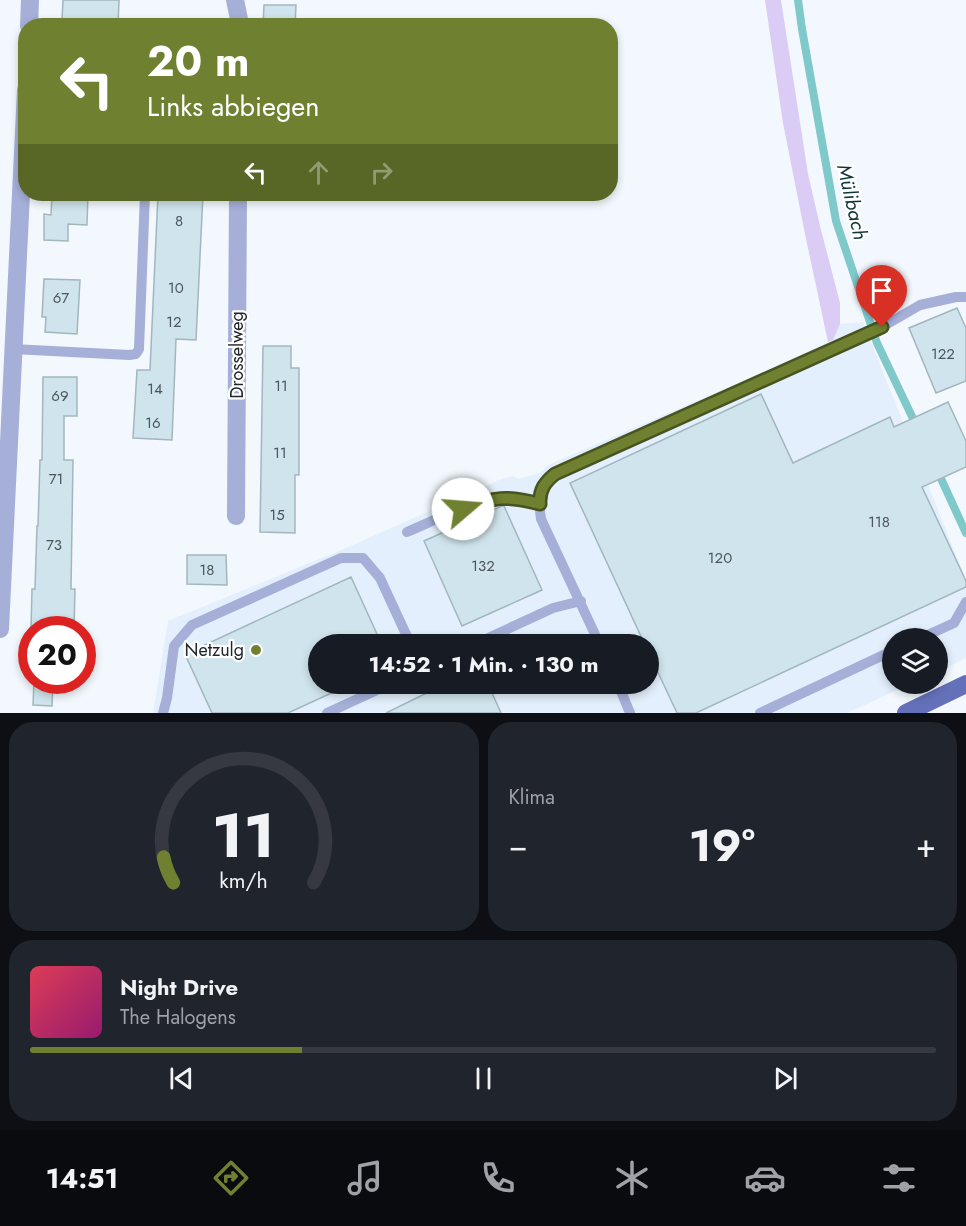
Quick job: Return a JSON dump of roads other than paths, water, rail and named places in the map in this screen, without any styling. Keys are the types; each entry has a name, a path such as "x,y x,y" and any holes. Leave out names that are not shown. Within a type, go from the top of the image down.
{"main road":[{"path":"906,713 966,684"}],"street":[{"path":"29,18 30,0"},
{"path":"235,0 238,18"},
{"path":"0,629 20,201"},
{"name":"Drosselweg","path":"236,516 238,201"}],"lane":[{"path":"13,349 136,354 139,349 145,201"},
{"path":"595,634 542,519 539,496 544,482 555,474 882,327 920,305 966,297"},
{"path":"407,532 482,502 499,498 517,498 540,504"},
{"path":"163,713 174,646 192,624 341,558 363,558 380,578 406,634"},
{"path":"497,634 553,608 581,601"},
{"path":"943,628 954,623 966,602"},
{"path":"760,713 882,656"},
{"path":"327,713 368,694"},
{"path":"622,694 630,713"}],"waterway":[{"name":"Mülibach","path":"798,0 836,221 877,343 917,427"},
{"name":"Mülibach","path":"937,470 966,533"}],"place":[{"name":"Netzulg","path":"256,650"}]}
